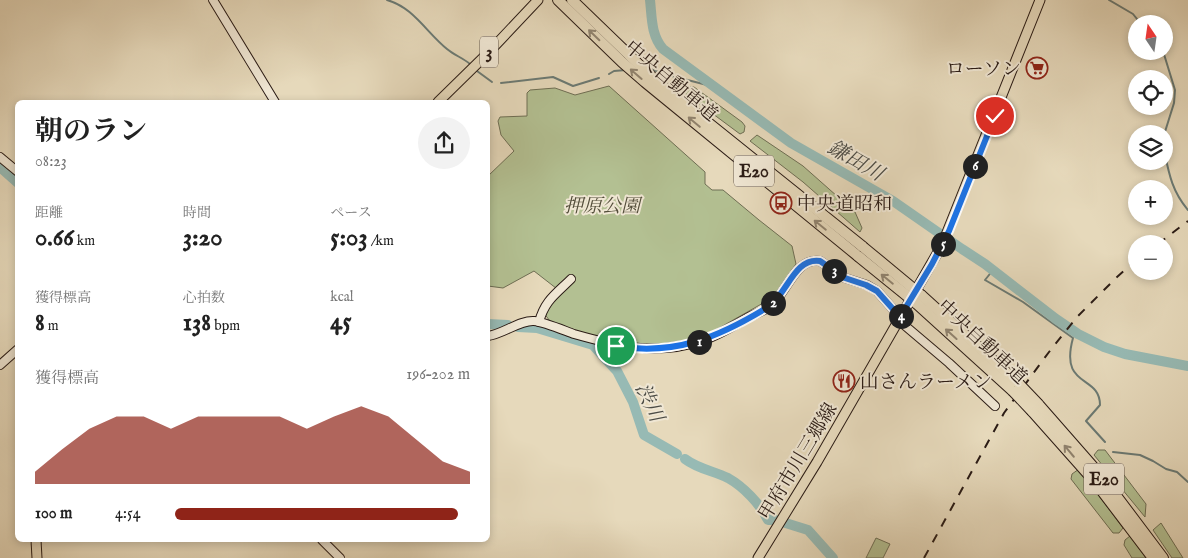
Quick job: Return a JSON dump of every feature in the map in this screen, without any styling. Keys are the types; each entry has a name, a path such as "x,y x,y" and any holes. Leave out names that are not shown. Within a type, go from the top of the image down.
{"highway":[{"name":"中央自動車道","path":"568,3 635,61 655,85"},
{"name":"中央自動車道","path":"568,3 622,62 655,85 861,251 918,299 1015,387 1102,477 1163,558"},
{"name":"中央自動車道","path":"1035,407 1153,558"}],"main road":[{"name":"3","path":"440,100 538,0"},
{"name":"甲府市川三郷線","path":"758,558 942,245 1040,0"},
{"path":"36,542 37,558"}],"street":[{"path":"213,0 274,100"},
{"path":"0,157 15,170"},
{"path":"490,335 530,321 625,347 653,348 688,344 713,336 769,307 780,296 800,268 816,260 845,278 877,291 900,317 903,324 995,406"},
{"path":"539,322 542,310 547,302 571,279"},
{"path":"0,365 15,352"},
{"path":"324,542 340,558"}],"green space":[{"path":"674,85 694,87 742,122 745,126 744,132 740,134"},
{"name":"押原公園","path":"609,86 705,172 705,184 712,190 723,190 792,246 796,264 772,298 712,332 695,339 661,344 634,344 604,339 552,324 544,313 561,292 534,271 503,288 490,286 490,174 514,151 501,135 498,121 500,117 527,116 527,93 530,90 555,88 575,95"},
{"path":"757,135 803,166 855,212 862,228 860,232 803,182 750,141"},
{"path":"1098,450 1105,450 1146,504 1145,517 1094,455"},
{"path":"1079,469 1123,528 1119,533 1113,533 1071,479 1072,474"},
{"path":"1161,523 1183,558 1172,558 1153,530"},
{"path":"1130,536 1146,558 1132,558 1124,545 1125,540"},
{"path":"876,538 890,544 883,558 866,558"}],"waterway":[{"path":"387,0 405,8 440,43 470,64"},
{"name":"鎌田川","path":"650,0 654,32 663,49 791,143 893,201 985,264 1078,334 1104,347 1125,354 1188,366"},
{"path":"1109,0 1134,15"},
{"path":"1166,60 1175,90 1174,103 1167,125"},
{"path":"648,68 711,86"},
{"path":"609,74 614,71 626,70"},
{"path":"477,71 492,82"},
{"path":"501,83 553,77 573,86 599,78"},
{"name":"渋川","path":"0,167 15,180"},
{"path":"1169,170 1178,196 1188,210"},
{"path":"993,270 985,280 1023,302 1073,338 1070,354 1071,366 1075,373 1094,389 1098,395 1100,405 1086,421 1105,442"},
{"name":"渋川","path":"490,324 508,325"},
{"name":"渋川","path":"518,327 537,328 593,345 617,371 633,402 644,435 677,454"},
{"path":"1113,452 1140,455 1166,469 1177,472 1188,482"},
{"name":"渋川","path":"685,459 734,482 756,502 768,520 776,520 808,530 833,558"}],"railway":[{"path":"1170,235 1188,221"},
{"path":"924,558 1004,413 1077,317 1128,267"}],"place":[{"name":"ローソン","path":"1037,68"},
{"name":"中央道昭和","path":"781,203"},
{"name":"山さんラーメン","path":"844,381"}],"route":[{"path":"616,346 636,348 669,347 701,341 713,336 769,307 780,296 800,268 816,260 845,278 877,291 900,317 932,264 949,231 995,116"}]}
